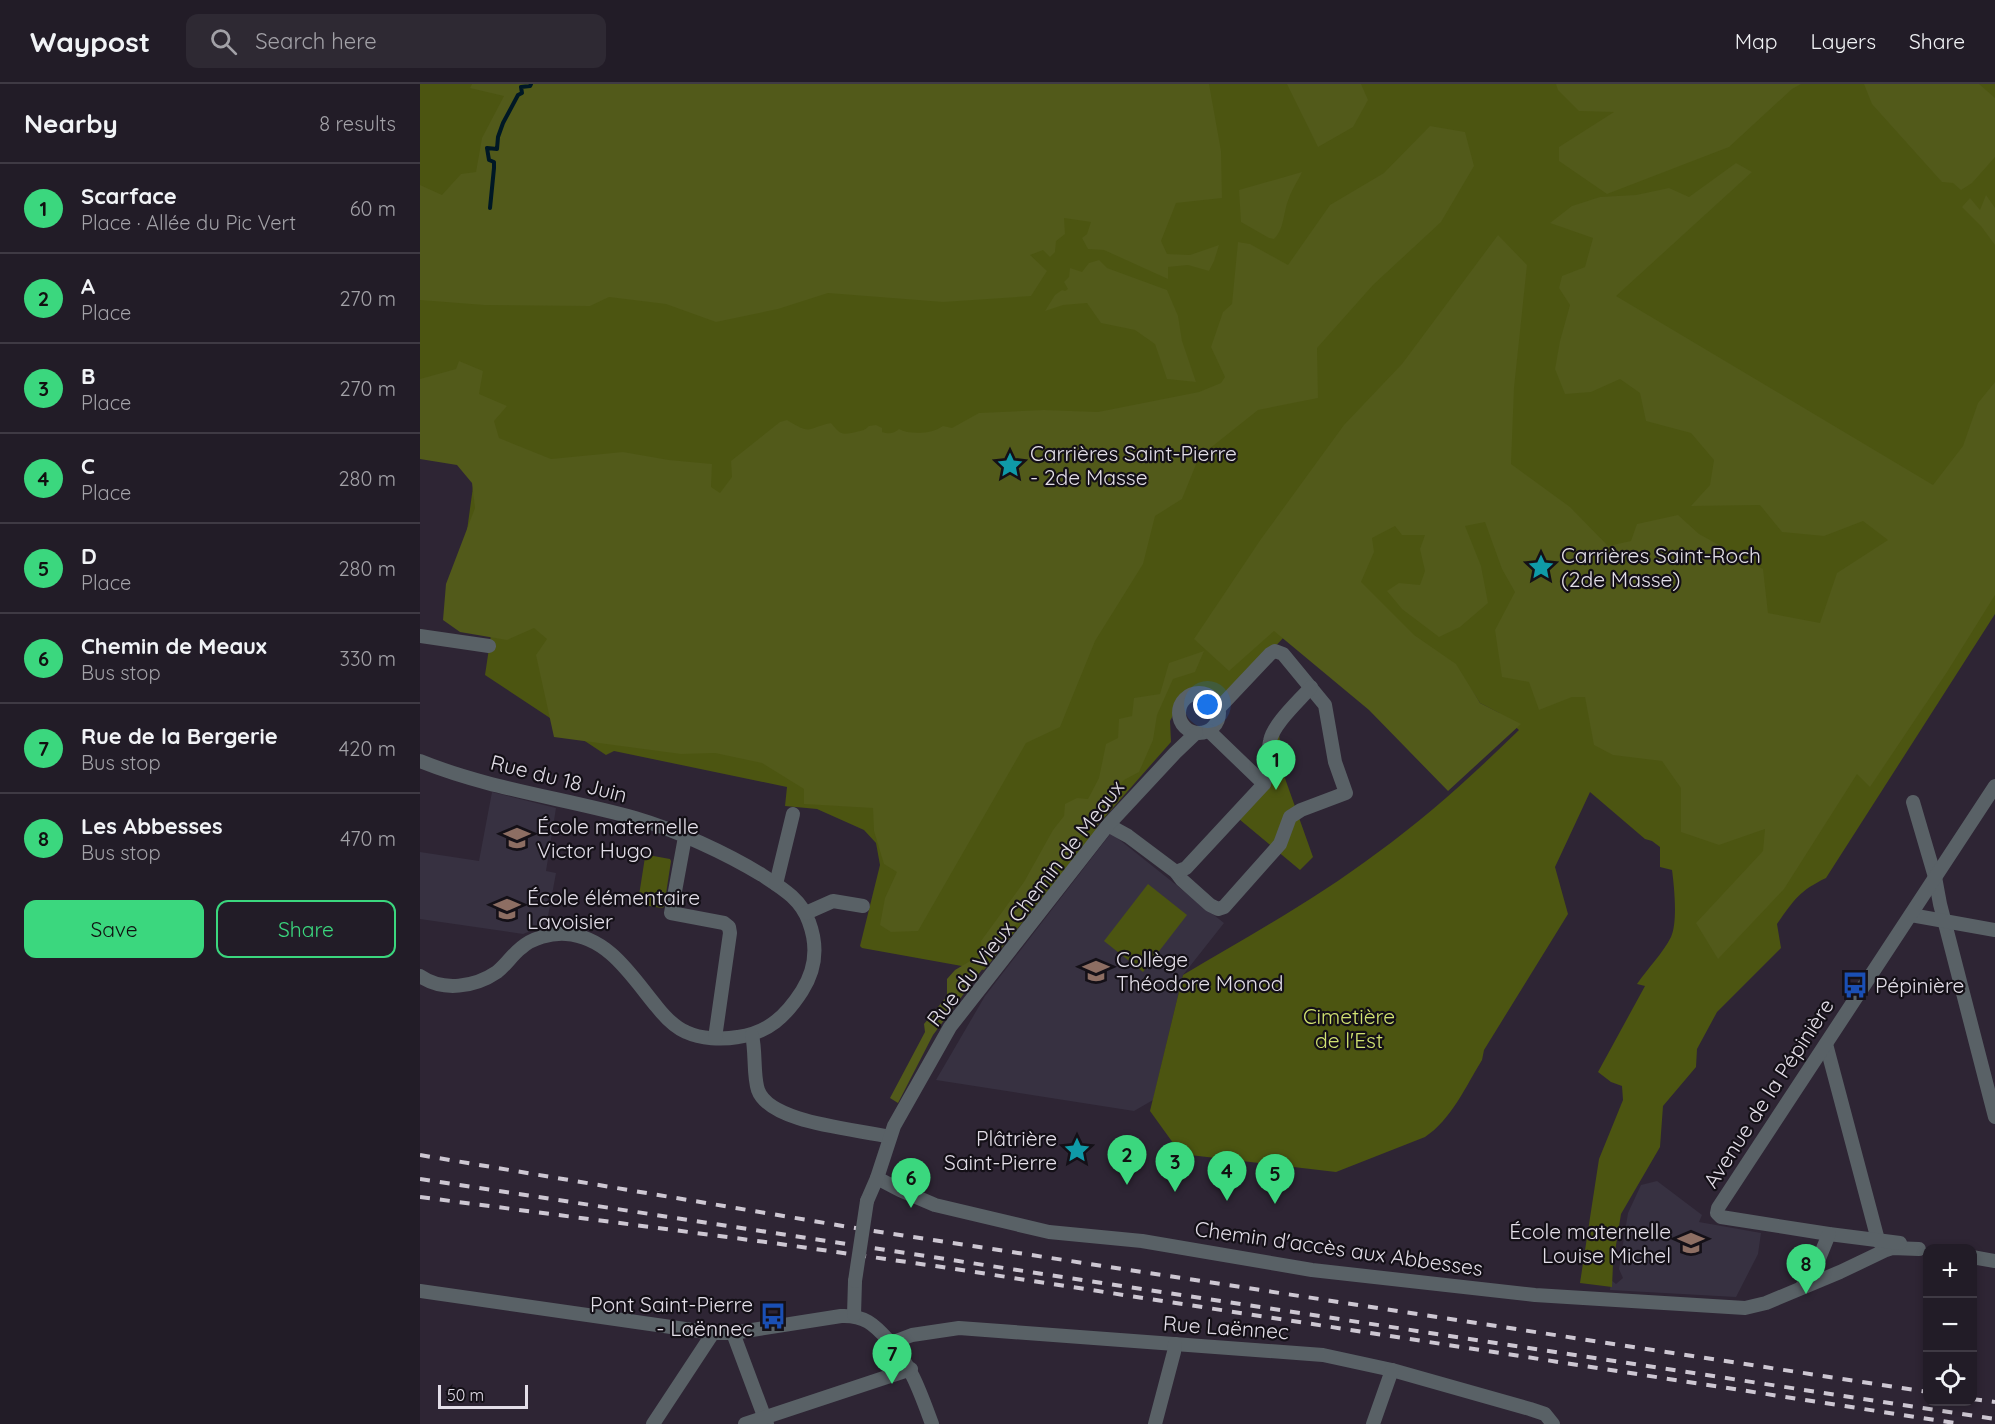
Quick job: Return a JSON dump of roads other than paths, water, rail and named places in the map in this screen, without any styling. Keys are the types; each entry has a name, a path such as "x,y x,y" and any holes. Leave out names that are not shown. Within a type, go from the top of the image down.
{"street":[{"path":"420,636 489,646"},
{"path":"1107,825 1128,836 1176,872 1210,905 1218,909 1224,907 1280,844 1290,816 1346,793 1335,762 1325,705 1286,657 1278,651 1270,654 1219,708"},
{"path":"1176,872 1186,868 1264,784 1268,775 1270,741 1274,730 1311,687"},
{"path":"1203,732 1218,721 1219,708 1216,702 1206,694 1199,693 1187,697 1180,708 1181,721 1190,731 1203,732 1264,784"},
{"name":"Rue du Vieux Chemin de Meaux","path":"854,1315 855,1281 867,1201 890,1137 950,1027 1107,825 1175,753 1203,732"},
{"name":"Rue du 18 Juin","path":"420,761 466,777 636,819 685,837 748,866 791,894 806,913 814,938 815,958 807,983 781,1018 765,1030 734,1038 697,1036 674,1025 611,953 597,943 574,935 555,934 532,940 521,947 498,972 465,986 446,986 425,980 420,976"},
{"name":"Avenue de la Pépinière","path":"1829,1234 1721,1217 1717,1213 1722,1201 1995,786"},
{"path":"1913,802 1935,877 1944,922 1995,1117"},
{"path":"776,884 793,814"},
{"path":"685,837 671,913 724,922 729,927 730,933 715,1038"},
{"path":"806,913 833,901 863,906"},
{"path":"1911,915 1995,930"},
{"path":"752,1035 758,1090 770,1105 801,1119 822,1125 890,1137"},
{"path":"1826,1044 1882,1245"},
{"name":"Chemin d'accès aux Abbesses","path":"877,1178 935,1205 1049,1232 1135,1240 1312,1270 1535,1294 1734,1308 1766,1303 1840,1272 1870,1257 1882,1245"},
{"path":"1802,1287 1818,1261 1829,1234 1860,1238 1882,1245 1906,1243 1923,1249"},
{"path":"1860,1238 1869,1244 1870,1257"},
{"path":"1977,1258 1995,1261"},
{"path":"1818,1261 1824,1269 1840,1272"},
{"path":"420,1291 713,1333 733,1333 854,1315 874,1324 899,1352 910,1369 932,1424"},
{"name":"Rue Laënnec","path":"891,1343 912,1335 959,1328 1323,1355 1392,1370 1545,1414 1551,1423"},
{"path":"653,1424 713,1333"},
{"path":"733,1333 766,1421"},
{"path":"1155,1424 1174,1352 1174,1344"},
{"path":"745,1424 766,1421 910,1369"},
{"path":"1373,1424 1392,1370"}],"waterway":[{"path":"490,208 494,162 489,160 487,148 497,149 503,123 518,95 522,93 521,87 531,84"}],"railway":[{"path":"420,1155 861,1229 1923,1391"},
{"path":"420,1179 1995,1419"},
{"path":"420,1197 942,1267 1961,1424"},
{"path":"1977,1400 1995,1402"}],"place":[{"name":"Carrières Saint-Pierre - 2de Masse","path":"1010,465"},
{"name":"Carrières Saint-Roch (2de Masse)","path":"1541,567"},
{"name":"Scarface","path":"1276,790"},
{"name":"École maternelle Victor Hugo","path":"517,838"},
{"name":"École élémentaire Lavoisier","path":"507,909"},
{"name":"Collège Théodore Monod","path":"1096,971"},
{"name":"Pépinière","path":"1855,985"},
{"name":"Plâtrière Saint-Pierre","path":"1077,1150"},
{"name":"A","path":"1127,1185"},
{"name":"B","path":"1175,1192"},
{"name":"C","path":"1227,1201"},
{"name":"D","path":"1275,1204"},
{"name":"Chemin de Meaux","path":"911,1208"},
{"name":"École maternelle Louise Michel","path":"1691,1243"},
{"name":"Les Abbesses","path":"1806,1294"},
{"name":"Pont Saint-Pierre - Laënnec","path":"773,1316"},
{"name":"Rue de la Bergerie","path":"892,1384"}],"park label":[{"name":"Cimetière de l'Est","path":"1349,1028"}]}
